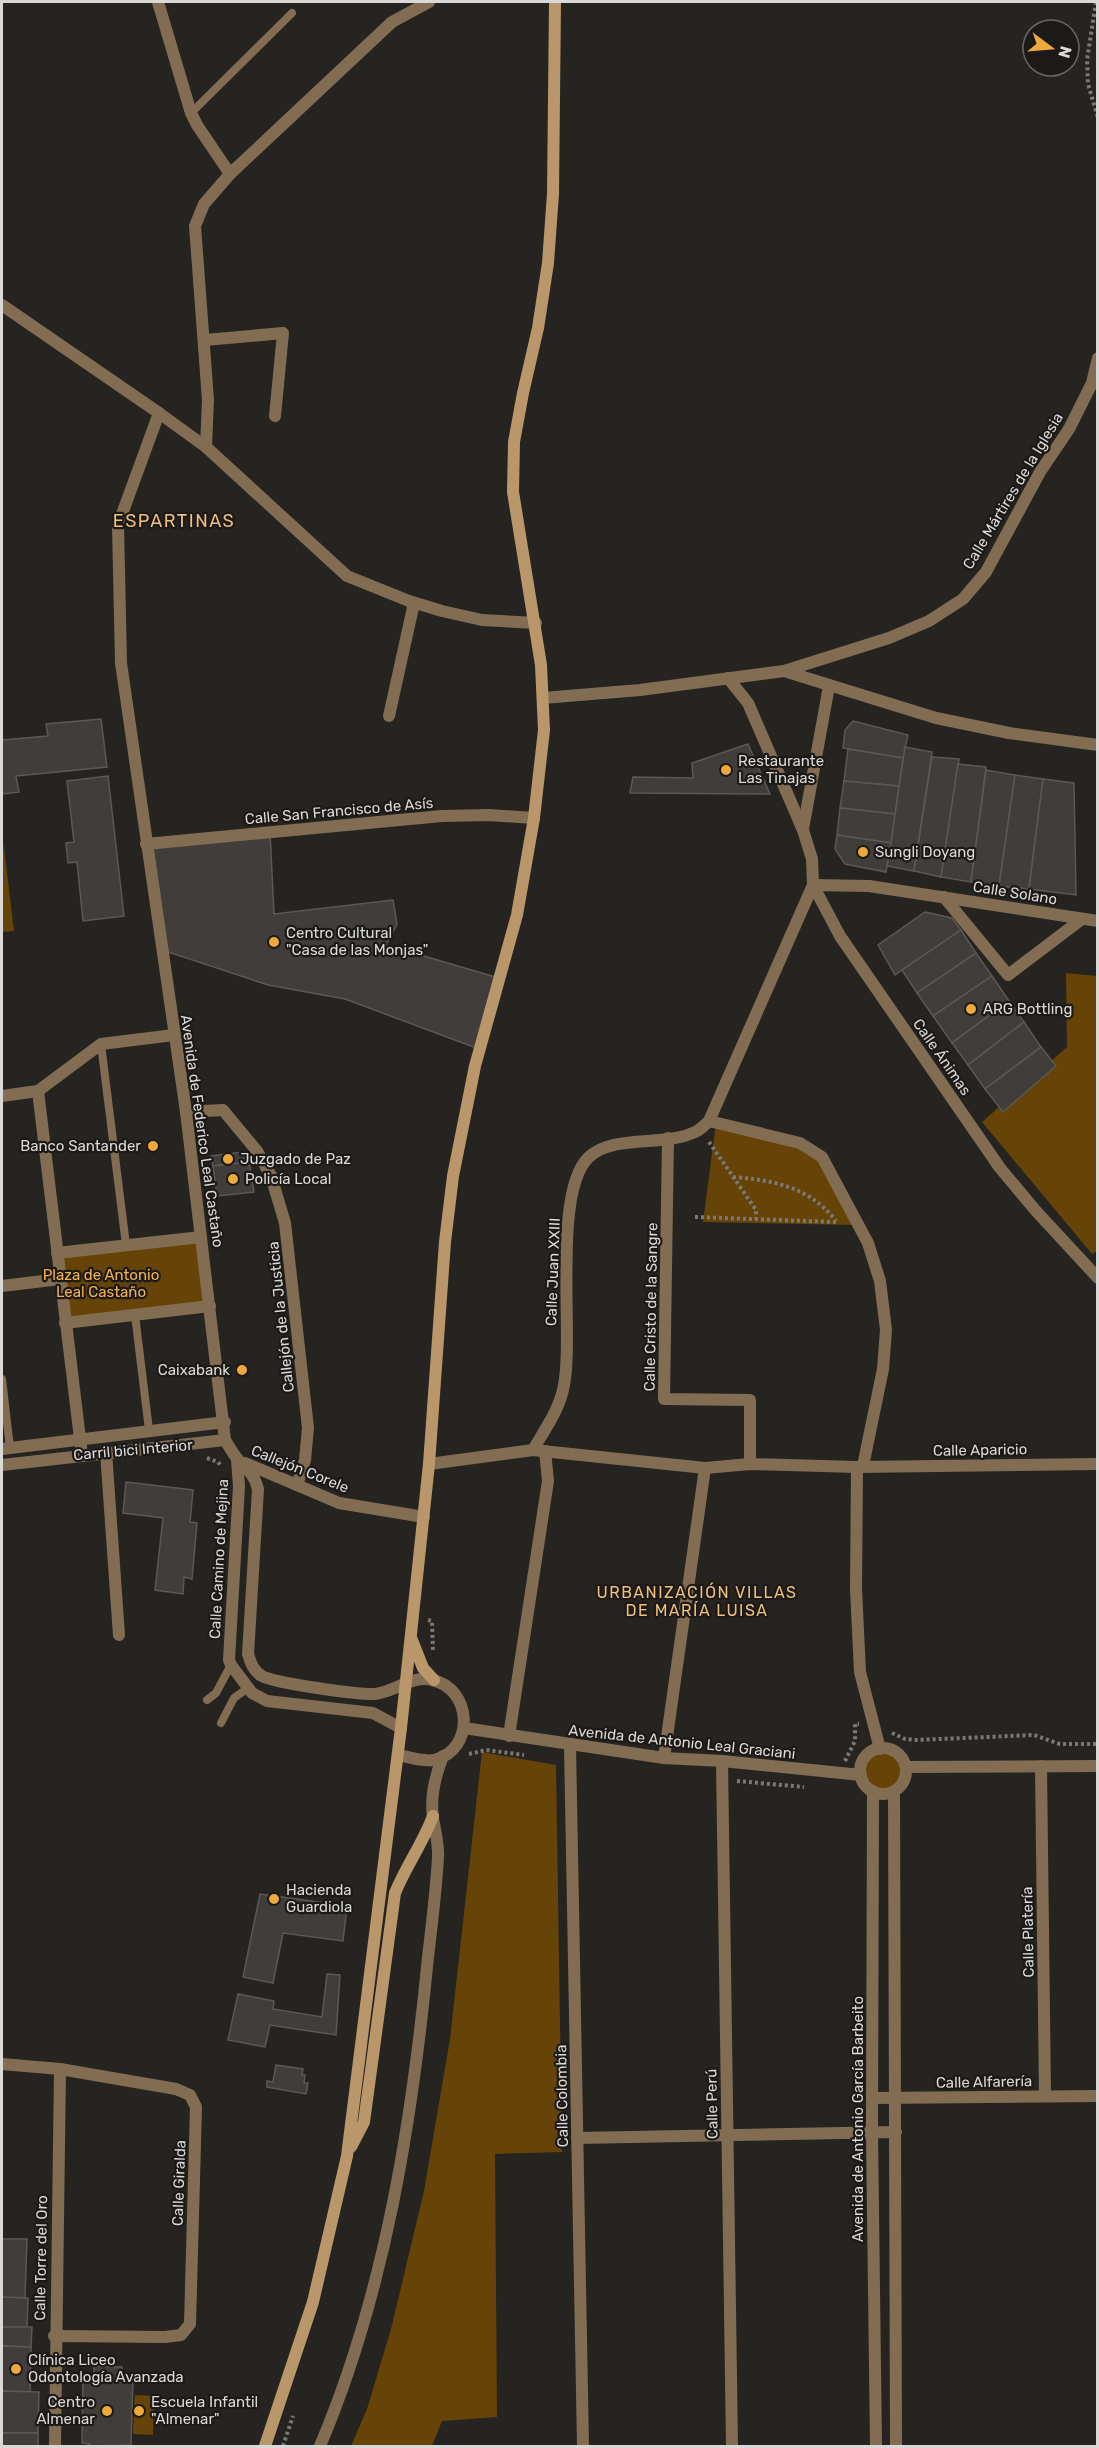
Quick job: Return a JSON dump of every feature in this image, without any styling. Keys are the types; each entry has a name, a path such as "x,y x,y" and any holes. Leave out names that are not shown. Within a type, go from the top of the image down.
{"main road":[{"path":"265,2446 313,2302 347,2156 398,1755 424,1517 445,1242 455,1164 475,1066 517,915 534,819 544,730 543,698 536,623 513,492 514,442 549,263 553,194 555,2"},
{"path":"410,1634 423,1668 434,1680"},
{"path":"347,2156 364,2122 395,1893 406,1867 426,1835 433,1816"}],"street":[{"path":"158,2 191,113 230,174"},
{"path":"206,447 208,400 195,226 204,204 230,174 392,22 429,2"},
{"path":"2,305 206,447 347,576 414,603 482,620 536,623"},
{"path":"205,340 283,333 275,417"},
{"name":"Calle Mártires de la Iglesia","path":"543,698 640,690 784,671 889,638 929,621 963,598 986,572 1040,472 1069,429 1092,383 1098,358"},
{"name":"Avenida de Federico Leal Castaño","path":"159,413 118,525 121,663 186,1112 225,1422 225,1440"},
{"path":"389,716 414,603"},
{"path":"784,671 936,718 1009,732 1095,744"},
{"name":"Calle Ánimas","path":"728,678 748,703 803,830 812,859 813,885 840,936 1000,1168 1098,1278"},
{"name":"Calle Ánimas","path":"803,830 830,686"},
{"name":"Calle San Francisco de Asís","path":"146,844 442,816 489,815 534,819"},
{"path":"813,885 709,1122 800,1143 822,1157 868,1243 880,1281 886,1330 883,1369 860,1467 856,1589 860,1672 880,1749"},
{"name":"Calle Solano","path":"813,885 869,886 1098,921"},
{"path":"944,897 1008,975 1083,919"},
{"path":"2,1096 38,1091 101,1044 174,1035"},
{"path":"38,1091 82,1455"},
{"name":"Callejón de la Justicia","path":"186,1112 223,1110 257,1151 271,1176 286,1234 308,1428 305,1460 297,1485"},
{"name":"Calle Juan XXIII","path":"539,1451 557,1409 564,1384 567,1352 565,1267 570,1213 576,1180 589,1157 607,1147 694,1133 709,1122"},
{"name":"Calle Cristo de la Sangre","path":"668,1138 664,1399 750,1400 750,1464"},
{"path":"57,1253 201,1237"},
{"path":"2,1286 60,1279"},
{"path":"65,1323 210,1306"},
{"path":"6,1448 225,1422"},
{"path":"2,1465 225,1440 237,1460"},
{"path":"429,1464 539,1451 548,1481 509,1736"},
{"name":"Calle Aparicio","path":"539,1451 705,1468 750,1464 860,1467 1098,1464"},
{"path":"106,1452 119,1635"},
{"name":"Callejón Corele","path":"237,1460 339,1503 424,1517"},
{"name":"Calle Camino de Mejina","path":"231,1665 230,1637 239,1486 237,1460"},
{"name":"Calle Camino de Mejina","path":"237,1460 247,1467 256,1479 258,1489 248,1654 253,1669"},
{"path":"664,1758 705,1468"},
{"path":"231,1665 252,1693 267,1701 373,1713 401,1728"},
{"path":"244,1683 253,1669 263,1677 280,1682 376,1694 417,1679 434,1680 453,1691 461,1702 464,1715 464,1728 456,1744 443,1756 432,1760 398,1755"},
{"name":"Avenida de Antonio Leal Graciani","path":"464,1728 664,1758 722,1761 861,1776"},
{"name":"Calle Colombia","path":"570,1745 583,2446"},
{"path":"880,1749 895,1752 902,1758 906,1767 904,1780 894,1792 885,1794 868,1788 861,1776 865,1758 880,1749"},
{"path":"320,2446 336,2409 362,2325 394,2199 425,1989 438,1855 433,1816 435,1778 443,1756"},
{"name":"Calle Perú","path":"722,1761 732,2446"},
{"name":"Calle Platería","path":"1041,1766 1045,2096"},
{"path":"906,1767 1098,1766"},
{"name":"Avenida de Antonio García Barbeito","path":"873,1791 872,2132 876,2446"},
{"path":"894,1792 896,2098 894,2385 896,2446"},
{"name":"Calle Giralda","path":"2,2064 60,2069 176,2089 190,2095 196,2107 190,2324 181,2335 165,2337 54,2336"},
{"name":"Calle Torre del Oro","path":"55,2446 54,2336 60,2069"},
{"name":"Calle Alfarería","path":"872,2098 1098,2096"},
{"path":"577,2138 896,2132"}],"lane":[{"path":"191,113 292,14"},
{"path":"101,1044 126,1245"},
{"path":"135,1315 149,1430"},
{"path":"2,1379 6,1448"},
{"path":"207,1700 216,1693 231,1665"},
{"path":"221,1723 244,1683"}],"path":[{"path":"1096,2 1087,60 1088,84 1098,118"},
{"path":"709,1142 756,1210 756,1219"},
{"path":"695,1217 836,1222 829,1212 807,1194 783,1184 733,1177"},
{"name":"Carril bici Interior","path":"197,1455 218,1462 225,1470"},
{"path":"412,1619 432,1621 432,1655"}],"green space":[{"path":"2,832 14,931 2,932"},
{"path":"1066,973 1097,976 1097,1251 1092,1254 982,1122 1067,1047"},
{"path":"716,1123 800,1143 822,1157 858,1225 703,1222"},
{"name":"Plaza de Antonio Leal Castaño","path":"201,1237 210,1306 65,1323 57,1253"},
{"path":"482,1752 556,1765 562,2152 495,2154 497,2417 442,2421 432,2446 351,2446 367,2409 391,2329 424,2191 450,2039"},
{"path":"883,1753 897,1758 902,1772 897,1786 883,1791 869,1786 864,1772 869,1758"},
{"path":"135,2395 154,2396 153,2435 133,2434"}],"shaded area":[{"path":"148,1274 149,1283 122,1286 120,1276"}],"building":[{"path":"101,719 107,767 16,776 19,792 2,794 2,740 48,736 46,724"},
{"path":"853,721 908,735 903,758 843,748 845,730"},
{"name":"Restaurante Las Tinajas","path":"748,744 770,794 630,793 633,777 693,778 692,763"},
{"path":"905,747 932,752 914,871 887,866"},
{"path":"848,749 903,758 899,786 844,781"},
{"path":"932,757 959,759 941,877 914,871"},
{"path":"958,764 986,767 971,882 941,877"},
{"path":"986,770 1015,775 999,886 971,882"},
{"path":"1015,775 1043,779 1029,889 999,886"},
{"path":"108,776 124,916 83,921 77,862 68,863 66,843 74,842 67,781"},
{"path":"1043,779 1074,783 1076,895 1029,889"},
{"path":"844,781 899,786 895,814 840,808"},
{"path":"840,808 895,814 891,843 837,835"},
{"name":"Centro Cultural \"Casa de las Monjas\"","path":"270,832 274,914 393,900 397,924 386,945 499,978 479,1049 345,999 268,985 162,950 146,844"},
{"name":"Sungli Doyang","path":"837,835 891,843 886,872 845,864 835,849"},
{"path":"925,912 952,918 961,930 895,975 878,945"},
{"path":"961,930 976,953 917,993 902,970"},
{"path":"976,953 992,976 933,1016 917,993"},
{"name":"ARG Bottling","path":"992,976 1009,1001 952,1043 933,1016"},
{"path":"1009,1001 1024,1022 968,1065 952,1043"},
{"path":"1024,1022 1041,1047 985,1089 968,1065"},
{"path":"1041,1047 1056,1066 1003,1112 985,1089"},
{"name":"Juzgado de Paz","path":"243,1152 245,1163 213,1166 211,1156"},
{"name":"Policía Local","path":"249,1162 254,1192 217,1196 213,1166"},
{"path":"126,1482 193,1490 190,1522 197,1523 192,1579 184,1577 183,1594 155,1590 163,1518 123,1513"},
{"path":"260,1894 347,1906 343,1941 283,1933 273,1983 243,1977"},
{"path":"327,1974 340,1975 336,2035 270,2025 265,2047 228,2040 238,1994 274,2001 273,2009 322,2017"},
{"path":"276,2065 303,2069 304,2083 308,2083 306,2094 267,2087 267,2081 273,2082"},
{"path":"2,2239 27,2239 25,2298 2,2298"},
{"path":"2,2297 28,2298 27,2328 2,2327"},
{"path":"2,2327 32,2327 31,2347 2,2346"},
{"name":"Clínica Liceo Odontología Avanzada","path":"2,2346 31,2347 30,2392 2,2391"},
{"name":"Centro Almenar","path":"94,2366 122,2367 123,2378 133,2378 131,2445 90,2446 90,2444 82,2443 83,2378 94,2378"},
{"path":"2,2391 39,2392 38,2433 2,2433"},
{"path":"2,2433 38,2433 38,2446 2,2446"}],"place":[{"name":"Restaurante Las Tinajas","path":"726,770"},
{"name":"Sungli Doyang","path":"863,852"},
{"name":"Centro Cultural \"Casa de las Monjas\"","path":"274,942"},
{"name":"ARG Bottling","path":"971,1009"},
{"name":"Banco Santander","path":"153,1146"},
{"name":"Juzgado de Paz","path":"228,1159"},
{"name":"Policía Local","path":"233,1179"},
{"name":"Caixabank","path":"242,1370"},
{"name":"Hacienda Guardiola","path":"274,1899"},
{"name":"Clínica Liceo Odontología Avanzada","path":"16,2369"},
{"name":"Centro Almenar","path":"107,2411"},
{"name":"Escuela Infantil \"Almenar\"","path":"139,2411"}],"district":[{"name":"ESPARTINAS","path":"174,521"},
{"name":"URBANIZACIÓN VILLAS DE MARÍA LUISA","path":"697,1601"}]}
